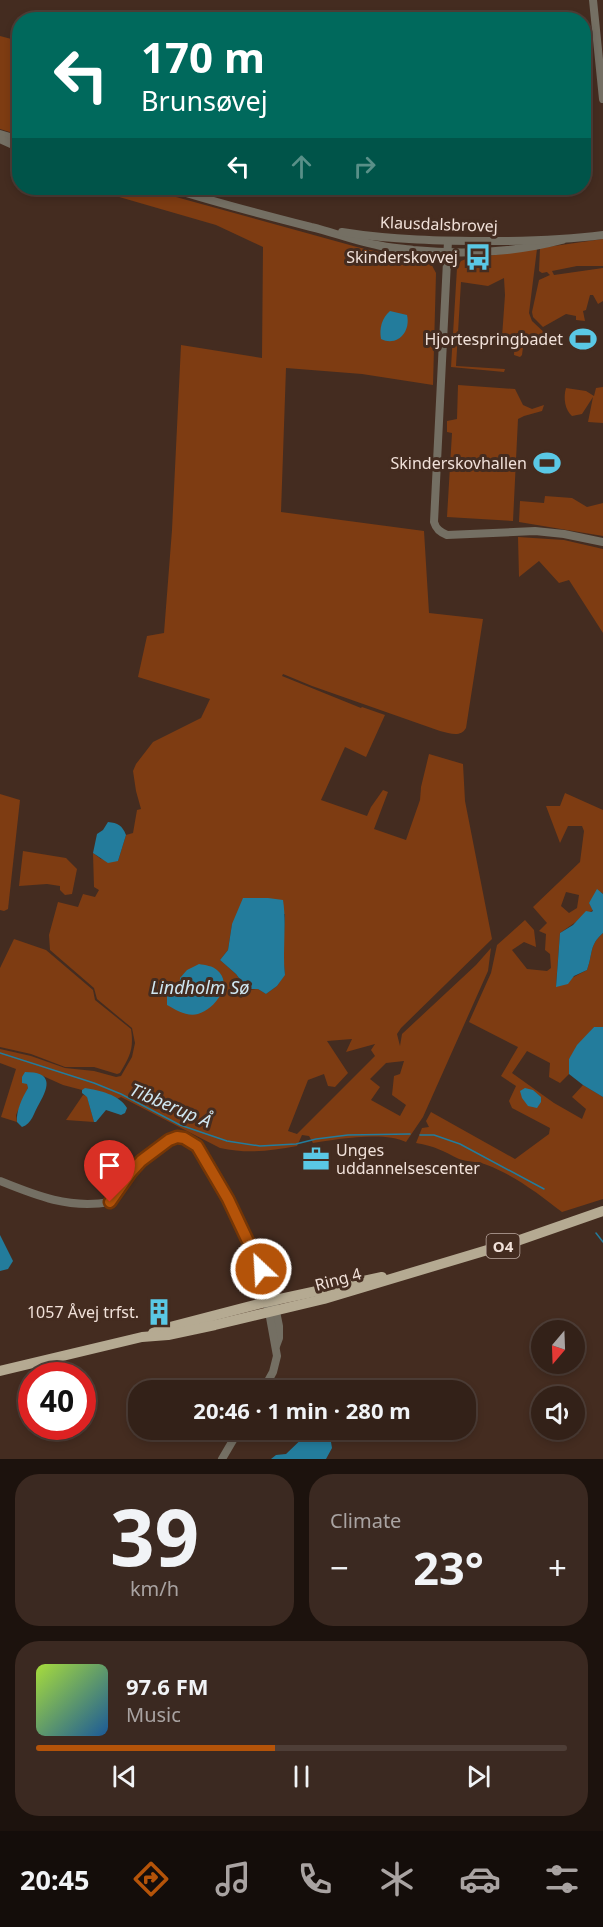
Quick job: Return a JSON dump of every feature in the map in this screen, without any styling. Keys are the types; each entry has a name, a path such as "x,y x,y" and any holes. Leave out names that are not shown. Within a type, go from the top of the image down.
{"main road":[{"name":"Ring 4","path":"0,1371 142,1337 168,1335 372,1278 400,1275 514,1242 603,1211"}],"street":[{"path":"593,0 603,99"},
{"name":"Klausdalsbrovej","path":"193,195 380,246 448,253 499,252 534,248 562,240"},
{"name":"Klausdalsbrovej","path":"315,228 380,237 448,241 562,240 603,235"},
{"path":"448,241 434,522 438,530 442,533 464,534 535,531 603,542"},
{"path":"0,1181 42,1198 60,1202 110,1202 131,1172 169,1140 177,1137 184,1138 197,1146 228,1199 271,1287 276,1365 268,1380"},
{"path":"222,1459 233,1440"}],"shaded area":[{"path":"0,36 12,39 12,133 0,129"},
{"path":"112,195 176,197 357,247 405,258 429,260 436,273 433,385 362,374 286,368 281,512 424,531 429,613 483,619 466,728 458,734 440,731 283,674 282,676 361,708 385,715 366,757 345,747 321,800 367,816 383,790 388,792 374,829 406,840 420,800 429,754 463,764 465,801 492,939 401,1028 397,1034 400,1046 402,1034 476,965 491,948 488,971 423,1117 406,1142 373,1136 313,1143 309,1136 302,1135 297,1146 268,1150 230,1150 220,1148 121,1097 117,1099 90,1089 82,1090 25,1072 28,1088 16,1115 17,1122 1,1117 16,1069 0,1063 0,1049 31,1056 65,1068 94,1071 116,1077 121,1076 132,1057 135,1043 132,1028 97,999 94,988 50,950 49,935 58,902 78,907 83,894 95,897 99,890 94,887 93,853 101,859 118,861 126,835 133,833 137,810 141,809 133,771 136,764 153,742 201,718 210,699 138,677 147,636 164,633 172,530 181,345 262,358 263,247 216,225","holes":["285,914 283,955 285,974 277,986 266,994 258,989 247,990 236,974 220,960 228,950 232,924","352,1039 346,1052 375,1044 371,1050 375,1056 297,1134 288,1131 308,1080 324,1074 328,1086 335,1087 348,1073 327,1041","404,1061 400,1074 394,1076 392,1095 406,1105 400,1116 371,1100 380,1087 370,1079 386,1063"]},
{"path":"603,239 603,266 577,266 552,271 554,275 603,268 603,301 598,304 593,295 590,295 586,310 583,311 585,321 576,320 576,316 566,314 543,327 533,317 532,312 539,280 550,275 539,271 540,248"},
{"path":"537,249 529,313 532,321 548,336 548,341 524,339 522,355 520,357 514,355 515,338 502,337 504,278 488,286 461,282 456,366 505,369 504,372 451,367 457,268 461,261"},
{"path":"458,385 515,389 523,405 532,409 544,405 542,411 518,419 513,521 447,517 452,433 447,432 447,421 457,419"},
{"path":"603,387 603,423 588,422 593,397 582,414 572,416 565,404 566,388 586,391 594,396 596,388"},
{"path":"545,496 572,498 587,507 603,503 603,536 519,522 520,501 544,503"},
{"path":"518,537 564,540 603,549 603,633 569,580 559,583 539,561 519,577"},
{"path":"565,793 603,810 603,894 601,892 596,894 589,903 593,910 560,933 556,986 587,970 593,946 603,933 603,1027 594,1027 569,1059 569,1074 560,1083 549,1077 550,1063 527,1051 512,1073 554,1103 582,1119 586,1109 572,1097 583,1085 603,1097 603,1199 562,1212 526,1186 497,1169 459,1159 434,1147 416,1143 422,1128 429,1127 426,1121 431,1112 515,1159 549,1134 550,1128 512,1108 509,1101 516,1086 501,1076 518,1047 469,1022 491,973 497,945 525,920 534,930 536,947 524,942 512,950 527,969 547,971 551,968 550,954 545,950 546,934 539,931 547,923 533,907 580,862 584,831 582,826 568,826 560,843 546,806 560,806","holes":["566,892 579,895 577,908 569,913 561,906"]},
{"path":"0,794 20,800 8,909 4,911 0,910"},
{"path":"23,851 66,858 77,869 72,894 65,895 60,890 60,886 47,884 19,886"},
{"path":"14,939 46,950 93,990 95,1000 131,1029 130,1052 120,1073 94,1067 65,1067 31,1054 0,1047 0,968"},
{"path":"83,1095 87,1096 94,1122 66,1120"}],"water":[{"path":"390,311 407,315 408,321 405,332 401,336 387,341 381,339 380,331 383,320"},
{"path":"108,822 119,825 126,835 118,861 108,863 93,853 97,834"},
{"path":"597,889 603,894 603,933 593,946 587,970 574,976 568,984 556,987 560,933 573,925 586,911 593,911 589,903"},
{"path":"243,898 283,900 285,975 277,986 266,994 258,989 247,989 236,974 220,960 228,950 232,924"},
{"name":"Lindholm Sø","path":"199,964 217,970 222,976 223,989 216,1002 194,1015 167,1005 167,988 174,996 179,996 180,978 187,970"},
{"path":"594,1027 603,1027 603,1097 569,1074 569,1059 577,1045"},
{"path":"25,1072 40,1074 44,1077 47,1086 32,1117 22,1127 17,1122 17,1118 28,1088 27,1084 22,1083"},
{"path":"85,1088 114,1096 124,1103 127,1108 125,1113 121,1115 106,1110 94,1122 87,1097 82,1093"},
{"path":"525,1088 533,1090 541,1097 537,1108 528,1106 522,1098 520,1091"},
{"path":"0,1235 13,1261 8,1269 0,1271"},
{"path":"301,1440 331,1440 332,1448 326,1459 271,1459 276,1455 286,1454"}],"waterway":[{"name":"Tibberup Å","path":"0,1053 94,1083 121,1094 180,1125 227,1141 260,1146 296,1144 348,1135 410,1134"},
{"name":"Tibberup Å","path":"420,1135 434,1135 460,1144 544,1189"},
{"name":"Tibberup Å","path":"596,1233 603,1242"}],"place":[{"name":"Skinderskovvej","path":"478,257"},
{"name":"Hjortespringbadet","path":"583,339"},
{"name":"Skinderskovhallen","path":"547,463"},
{"name":"Unges uddannelsescenter","path":"316,1159"},
{"name":"1057 Åvej trfst.","path":"159,1312"}],"route":[{"path":"110,1202 141,1161 169,1140 177,1137 184,1138 197,1146 228,1199 261,1269"}]}
